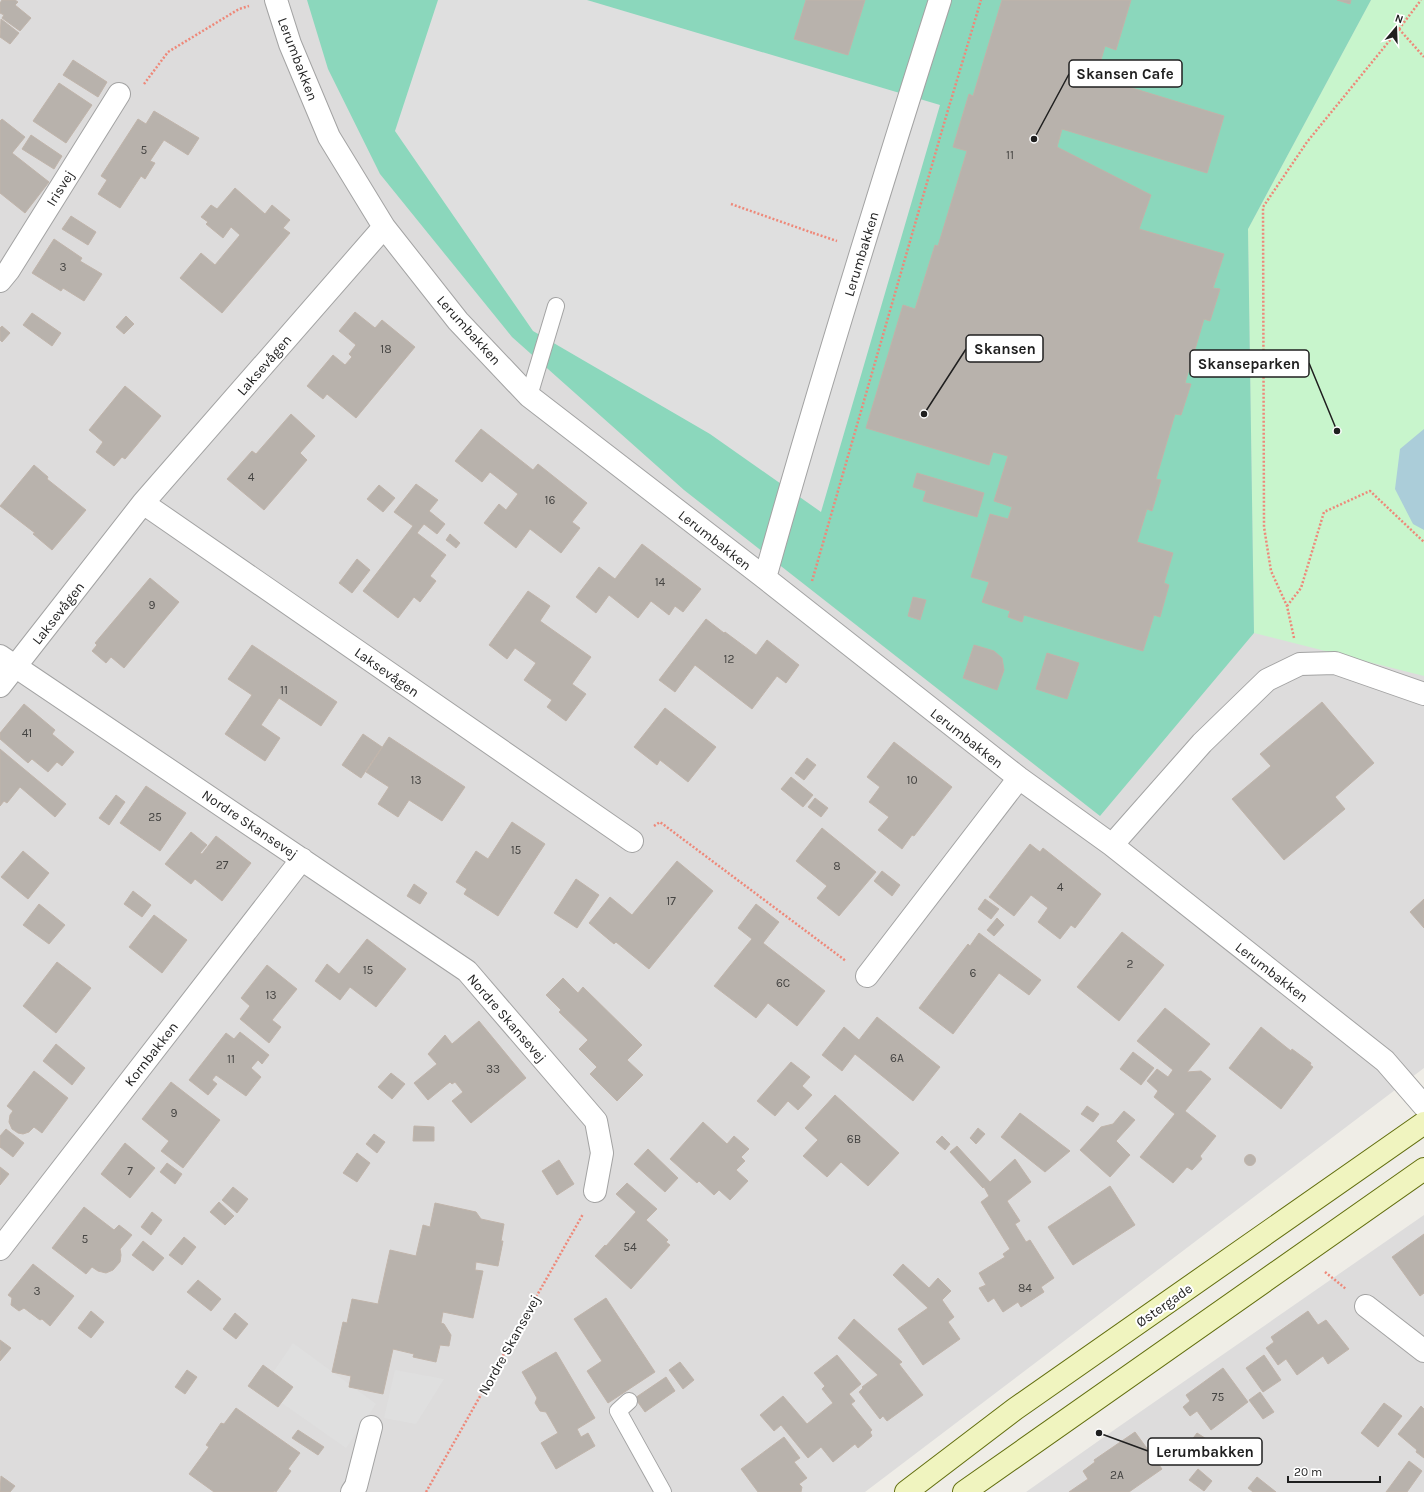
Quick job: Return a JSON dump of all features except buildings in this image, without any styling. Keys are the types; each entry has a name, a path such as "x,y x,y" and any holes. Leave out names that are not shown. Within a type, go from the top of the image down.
{"main road":[{"name":"Østergade","path":"906,1492 1015,1409 1424,1122"},
{"path":"964,1492 1424,1169"}],"street":[{"name":"Lerumbakken","path":"276,0 290,44 329,137 384,227 458,321 529,396 765,578 1019,778 1112,845 1385,1061 1424,1106"},
{"name":"Lerumbakken","path":"765,578 789,490 824,374 940,0"},
{"name":"Irisvej","path":"0,281 9,270 119,94"},
{"name":"Laksevågen","path":"0,686 8,662 143,503 384,227"},
{"name":"Laksevågen","path":"143,503 632,841"},
{"name":"Nordre Skansevej","path":"8,662 467,970 596,1121 602,1153 595,1191"},
{"path":"1112,845 1202,744 1266,680 1300,664 1335,663 1424,694"},
{"path":"867,976 1019,778"},
{"name":"Kornbakken","path":"0,1249 302,859"},
{"path":"1366,1306 1424,1351"},
{"path":"352,1492 356,1486 371,1427"}],"lane":[{"path":"529,396 556,306"},
{"path":"629,1401 618,1411 663,1492"}],"path":[{"path":"803,609 814,576 981,0"},
{"path":"1300,664 1286,606 1271,571 1264,527 1263,207 1307,142 1399,29 1420,0"},
{"path":"119,94 137,93 168,52 239,9 252,6"},
{"path":"1399,29 1424,58"},
{"path":"731,204 813,233"},
{"path":"1286,606 1301,588 1324,512 1370,491 1424,542"},
{"path":"632,841 660,822 867,976"},
{"name":"Nordre Skansevej","path":"426,1492 595,1191"},
{"path":"1303,1254 1366,1306"}],"shaded area":[{"path":"0,0 1424,0 1424,1068 865,1492 0,1492"},
{"path":"438,0 587,0 940,105 821,512 710,434 533,331 395,131"},
{"path":"1424,1215 1424,1492 1026,1492 1114,1430"},
{"path":"293,1343 376,1404 346,1448 262,1389"},
{"path":"395,1370 444,1379 416,1424 384,1418"}],"green space":[{"path":"307,0 1371,0 1248,229 1254,633 1100,816 684,490 512,337 380,174 328,69"},
{"path":"1371,0 1424,0 1424,676 1254,633 1248,229"}],"water":[{"path":"1424,429 1424,530 1413,524 1395,489 1400,449"}],"place":[{"name":"Skansen Cafe","path":"1034,139"},
{"name":"Skansen","path":"924,414"},
{"name":"Skanseparken","path":"1337,431"},
{"name":"Lerumbakken","path":"1099,1433"}]}
